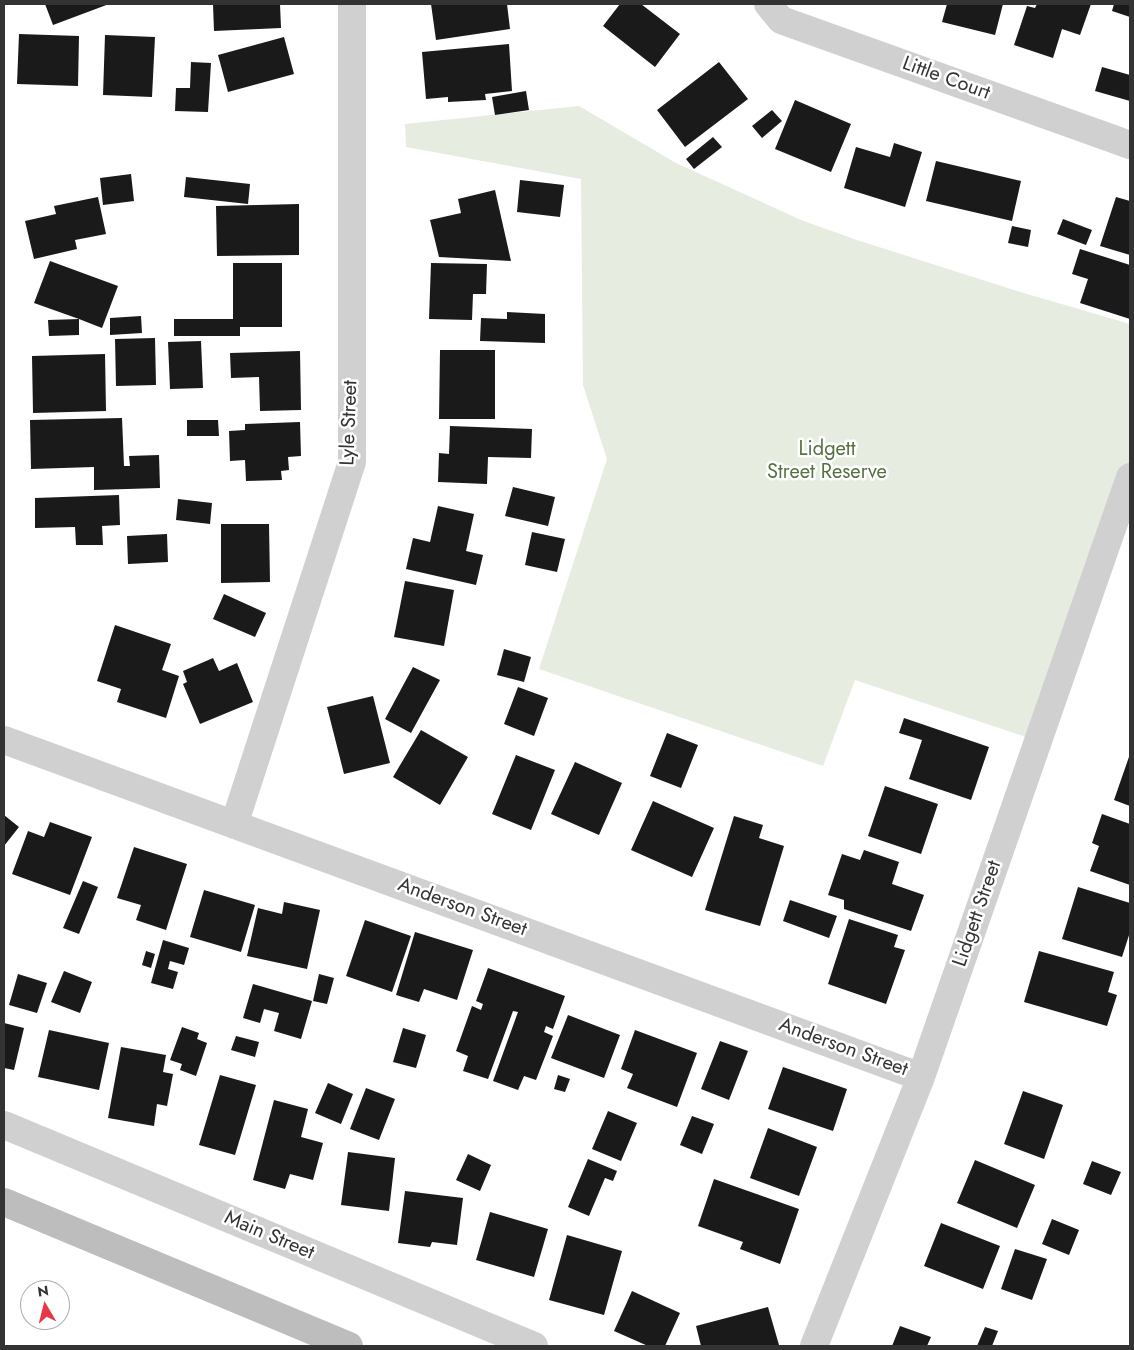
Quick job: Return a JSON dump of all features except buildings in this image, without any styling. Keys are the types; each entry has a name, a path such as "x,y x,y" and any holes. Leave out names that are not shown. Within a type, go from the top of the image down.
{"main road":[{"path":"4,1202 349,1346"}],"street":[{"name":"Lyle Street","path":"234,825 352,462 352,4"},
{"name":"Little Court","path":"768,4 781,20 1130,145"},
{"name":"Lidgett Street","path":"814,1346 921,1077 1130,476"},
{"name":"Anderson Street","path":"4,740 921,1077"},
{"name":"Main Street","path":"4,1125 534,1346"}],"green space":[{"name":"Lidgett Street Reserve","path":"579,106 676,163 801,220 857,240 1017,291 1130,324 1130,477 1038,741 855,680 823,766 539,669 607,459 583,385 581,179 406,147 405,124"}]}
